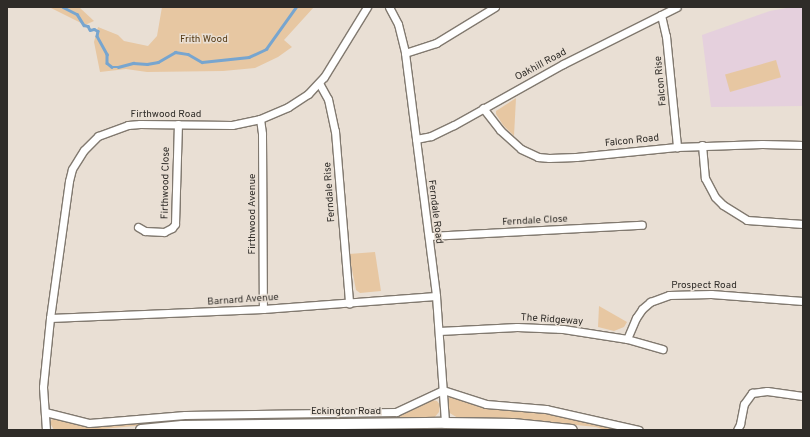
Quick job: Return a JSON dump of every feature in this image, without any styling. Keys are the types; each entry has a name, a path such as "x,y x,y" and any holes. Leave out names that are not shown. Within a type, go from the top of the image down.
{"main road":[{"name":"Eckington Road","path":"141,430 182,426 445,423 513,424 572,430"}],"street":[{"name":"Firthwood Road","path":"46,430 42,387 69,181 77,158 98,136 118,128 140,124 232,125 260,119 300,101 331,69 367,7"},
{"name":"Ferndale Road","path":"390,7 398,24 405,52 436,296 445,423"},
{"path":"405,52 436,43 495,7"},
{"name":"Oakhill Road","path":"416,139 443,131 563,64 677,7"},
{"name":"Falcon Rise","path":"661,15 666,36 677,147"},
{"name":"Ferndale Rise","path":"319,83 328,99 335,131 349,303"},
{"name":"Falcon Road","path":"483,108 500,130 512,142 530,154 538,157 576,157 677,147 803,145"},
{"name":"Firthwood Avenue","path":"260,119 262,134 263,309"},
{"name":"Firthwood Close","path":"138,227 145,231 164,232 172,228 175,224 178,124"},
{"path":"702,146 705,178 709,189 715,197 732,213 747,220 803,224"},
{"name":"Ferndale Close","path":"428,236 642,225"},
{"name":"Prospect Road","path":"627,339 636,318 642,309 650,302 669,295 711,294 803,301"},
{"name":"Barnard Avenue","path":"50,318 263,309 436,296"},
{"name":"The Ridgeway","path":"439,331 548,328 582,331 627,339 663,349"},
{"path":"443,390 486,404 546,409 639,430"},
{"name":"Eckington Road","path":"45,412 89,423 185,415 396,412 443,390"},
{"path":"737,430 740,424 744,404 752,393 767,391 803,396"}],"shaded area":[{"path":"792,7 803,7 803,106 711,107 702,35 770,11"}],"green space":[{"path":"49,7 79,7 94,21 85,25"},
{"name":"Frith Wood","path":"162,7 314,7 284,40 292,47 278,57 255,68 223,71 147,72 126,69 100,72 94,42 98,27 118,35 124,41 148,46 157,36"},
{"path":"776,60 781,77 730,92 725,75"},
{"path":"516,98 514,136 503,125 496,114 496,111"},
{"path":"375,252 381,291 360,293 356,290 349,254"},
{"path":"599,306 627,322 624,327 614,331 598,327"},
{"path":"451,396 479,407 536,411 561,415 620,430 605,430 596,427 527,420 458,418 448,412 448,399"},
{"path":"432,400 437,401 440,405 439,412 434,418 189,421 91,430 54,430 50,423 53,417 84,425 193,417 395,415"}],"waterway":[{"path":"63,7 77,14 84,25 88,26 90,30 94,29 98,31 97,36 107,54 107,63 112,67 133,63 147,64 158,62 175,52 188,54 202,62 249,57 266,49 296,7"}]}
